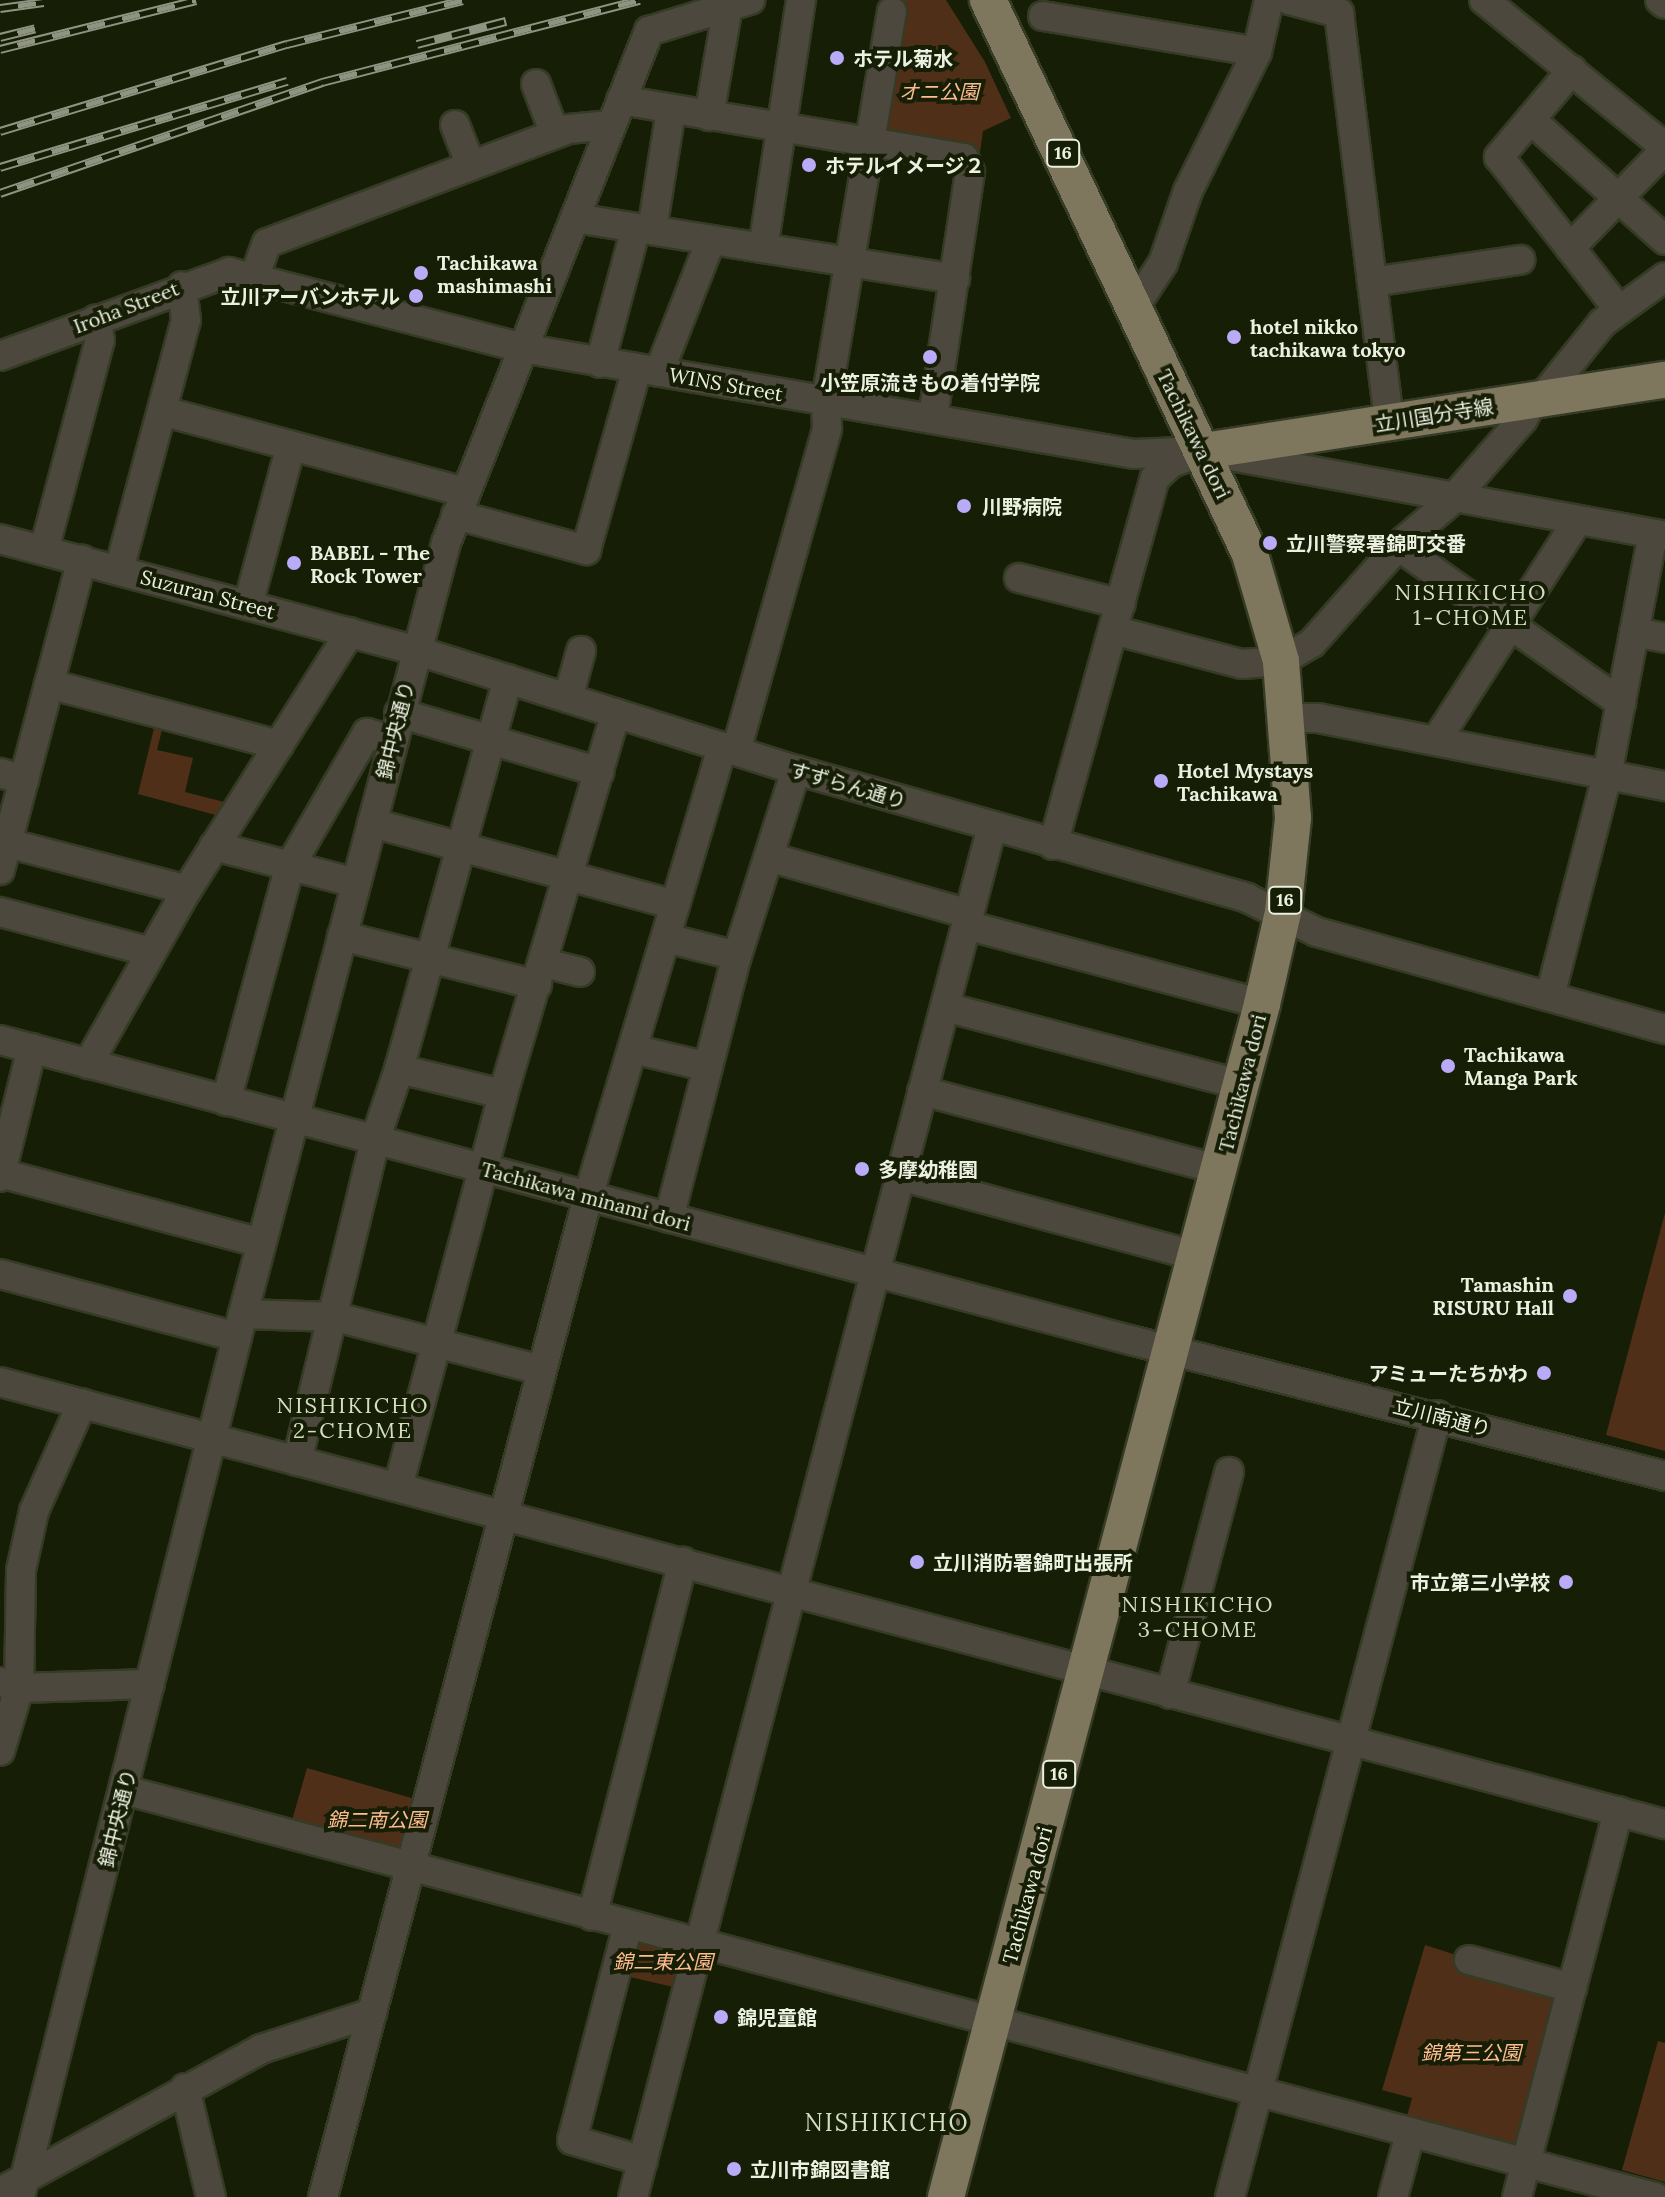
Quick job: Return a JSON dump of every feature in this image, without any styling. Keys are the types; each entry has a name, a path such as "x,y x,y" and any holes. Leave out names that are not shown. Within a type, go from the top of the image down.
{"main road":[{"name":"Tachikawa dori","path":"946,2197 1242,1085 1283,912 1293,818 1288,718 1281,661 1250,554 1204,451 1133,309 988,0"},
{"name":"立川国分寺線","path":"1204,451 1665,380"}],"street":[{"path":"763,248 801,0"},
{"path":"1133,309 1158,273 1188,191 1257,52 1269,0"},
{"path":"1289,0 1339,13 1389,422"},
{"path":"1660,0 1665,4"},
{"path":"1495,2 1665,148 1570,248"},
{"path":"709,116 739,3"},
{"name":"錦中央通り","path":"14,2190 124,1790 211,1438 415,650 460,503 649,31 739,3"},
{"path":"323,2197 588,1197 675,905 729,749 827,429 826,401 892,12"},
{"path":"1043,16 1257,52"},
{"path":"1572,70 1499,157 1619,310"},
{"path":"536,84 555,134"},
{"path":"600,363 644,229 671,110"},
{"path":"254,278 267,243 616,113 671,110 964,158 970,172 933,418"},
{"path":"1531,120 1665,240"},
{"path":"455,125 471,166"},
{"path":"575,218 955,279"},
{"path":"162,411 291,446 460,503 586,550 648,371 711,240"},
{"path":"1372,282 1520,260"},
{"name":"Iroha Street","path":"0,356 214,273 254,278"},
{"path":"1019,578 1242,664 1281,661 1312,643 1398,546 1452,500 1523,419 1583,342 1619,310 1665,277"},
{"name":"WINS Street","path":"254,278 522,348 600,363 1134,454 1204,451 1576,523 1659,535"},
{"path":"119,570 186,320 182,286"},
{"path":"44,550 100,340 96,319"},
{"path":"248,605 291,446"},
{"path":"1053,845 1155,478 1171,463 1204,451"},
{"path":"1436,741 1576,523"},
{"path":"1550,996 1607,775 1634,632 1659,535"},
{"name":"Suzuran Street","path":"0,539 415,650"},
{"path":"1398,546 1621,703"},
{"path":"82,560 49,684 12,776 4,856 187,890"},
{"path":"88,1064 187,890 350,632"},
{"path":"1634,632 1665,638"},
{"name":"すずらん通り","path":"415,650 796,770 1283,912 1317,932 1665,1029"},
{"path":"568,698 581,651"},
{"path":"297,1461 336,1317 375,1140 399,1069 488,740 508,679"},
{"path":"49,684 252,728 279,745"},
{"path":"398,1487 503,1094 616,713"},
{"path":"1288,718 1318,718 1665,786"},
{"path":"226,1101 290,866 367,733 396,727 488,740 599,772"},
{"path":"669,1218 737,956 796,770"},
{"path":"372,823 675,905"},
{"path":"633,2197 992,827"},
{"path":"214,846 356,883"},
{"path":"769,857 968,919 1262,1004"},
{"path":"0,912 151,952"},
{"path":"342,936 430,957 540,974 580,972"},
{"path":"666,938 737,956"},
{"path":"945,1007 1242,1085"},
{"name":"Tachikawa minami dori","path":"0,1040 1172,1351"},
{"path":"32,1048 0,1175 261,1243"},
{"path":"633,1049 708,1067"},
{"path":"399,1069 503,1094"},
{"path":"922,1091 1220,1170"},
{"path":"900,1176 1197,1256"},
{"path":"0,1274 240,1325 336,1317 541,1370"},
{"name":"立川南通り","path":"1172,1351 1437,1415 1665,1476"},
{"path":"0,1382 502,1516 794,1590 1086,1672 1665,1824"},
{"path":"0,1751 21,1570 44,1481 82,1403"},
{"path":"1230,2197 1260,2094 1437,1415"},
{"path":"1170,1694 1229,1472"},
{"path":"592,1916 683,1562"},
{"path":"10,1685 150,1684"},
{"path":"124,1790 411,1869 1655,2197"},
{"path":"1517,2197 1618,1811"},
{"path":"628,1925 572,2140 643,2161"},
{"path":"1469,1960 1572,1988"},
{"path":"14,2190 185,2088 261,2049 372,2013"},
{"path":"185,2088 211,2197"},
{"path":"1393,2197 1410,2134"}],"green space":[{"name":"オニ公園","path":"901,0 946,0 985,62 1011,118 983,131 980,152 882,137 879,132"},
{"path":"156,720 164,722 157,750 193,758 185,792 232,804 223,817 138,794"},
{"path":"1665,1213 1665,1451 1606,1435"},
{"name":"錦二南公園","path":"307,1768 419,1800 402,1859 290,1827"},
{"name":"錦二東公園","path":"635,1931 695,1945 685,1990 625,1976"},
{"name":"錦第三公園","path":"1425,1945 1565,1990 1521,2154 1404,2127 1412,2098 1382,2090"},
{"path":"1658,2041 1665,2043 1665,2182 1622,2170"}],"railway":[{"path":"0,49 196,0"},
{"path":"0,131 287,44 463,0"},
{"path":"0,193 322,82 640,0"},
{"path":"0,8 44,2"},
{"path":"417,44 506,21"},
{"path":"0,37 35,28"},
{"path":"0,167 287,81"}],"place":[{"name":"ホテル菊水","path":"837,58"},
{"name":"ホテルイメージ２","path":"809,165"},
{"name":"Tachikawa mashimashi","path":"421,273"},
{"name":"立川アーバンホテル","path":"416,296"},
{"name":"hotel nikko tachikawa tokyo","path":"1234,337"},
{"name":"小笠原流きもの着付学院","path":"930,357"},
{"name":"川野病院","path":"964,506"},
{"name":"立川警察署錦町交番","path":"1270,543"},
{"name":"BABEL - The Rock Tower","path":"294,563"},
{"name":"Hotel Mystays Tachikawa","path":"1161,781"},
{"name":"Tachikawa Manga Park","path":"1448,1066"},
{"name":"多摩幼稚園","path":"862,1169"},
{"name":"Tamashin RISURU Hall","path":"1570,1296"},
{"name":"アミューたちかわ","path":"1544,1373"},
{"name":"立川消防署錦町出張所","path":"917,1562"},
{"name":"市立第三小学校","path":"1566,1582"},
{"name":"錦児童館","path":"721,2017"},
{"name":"立川市錦図書館","path":"734,2169"}],"district":[{"name":"NISHIKICHO 1-CHOME","path":"1471,604"},
{"name":"NISHIKICHO 2-CHOME","path":"353,1418"},
{"name":"NISHIKICHO 3-CHOME","path":"1198,1616"},
{"name":"NISHIKICHO","path":"887,2123"}]}
